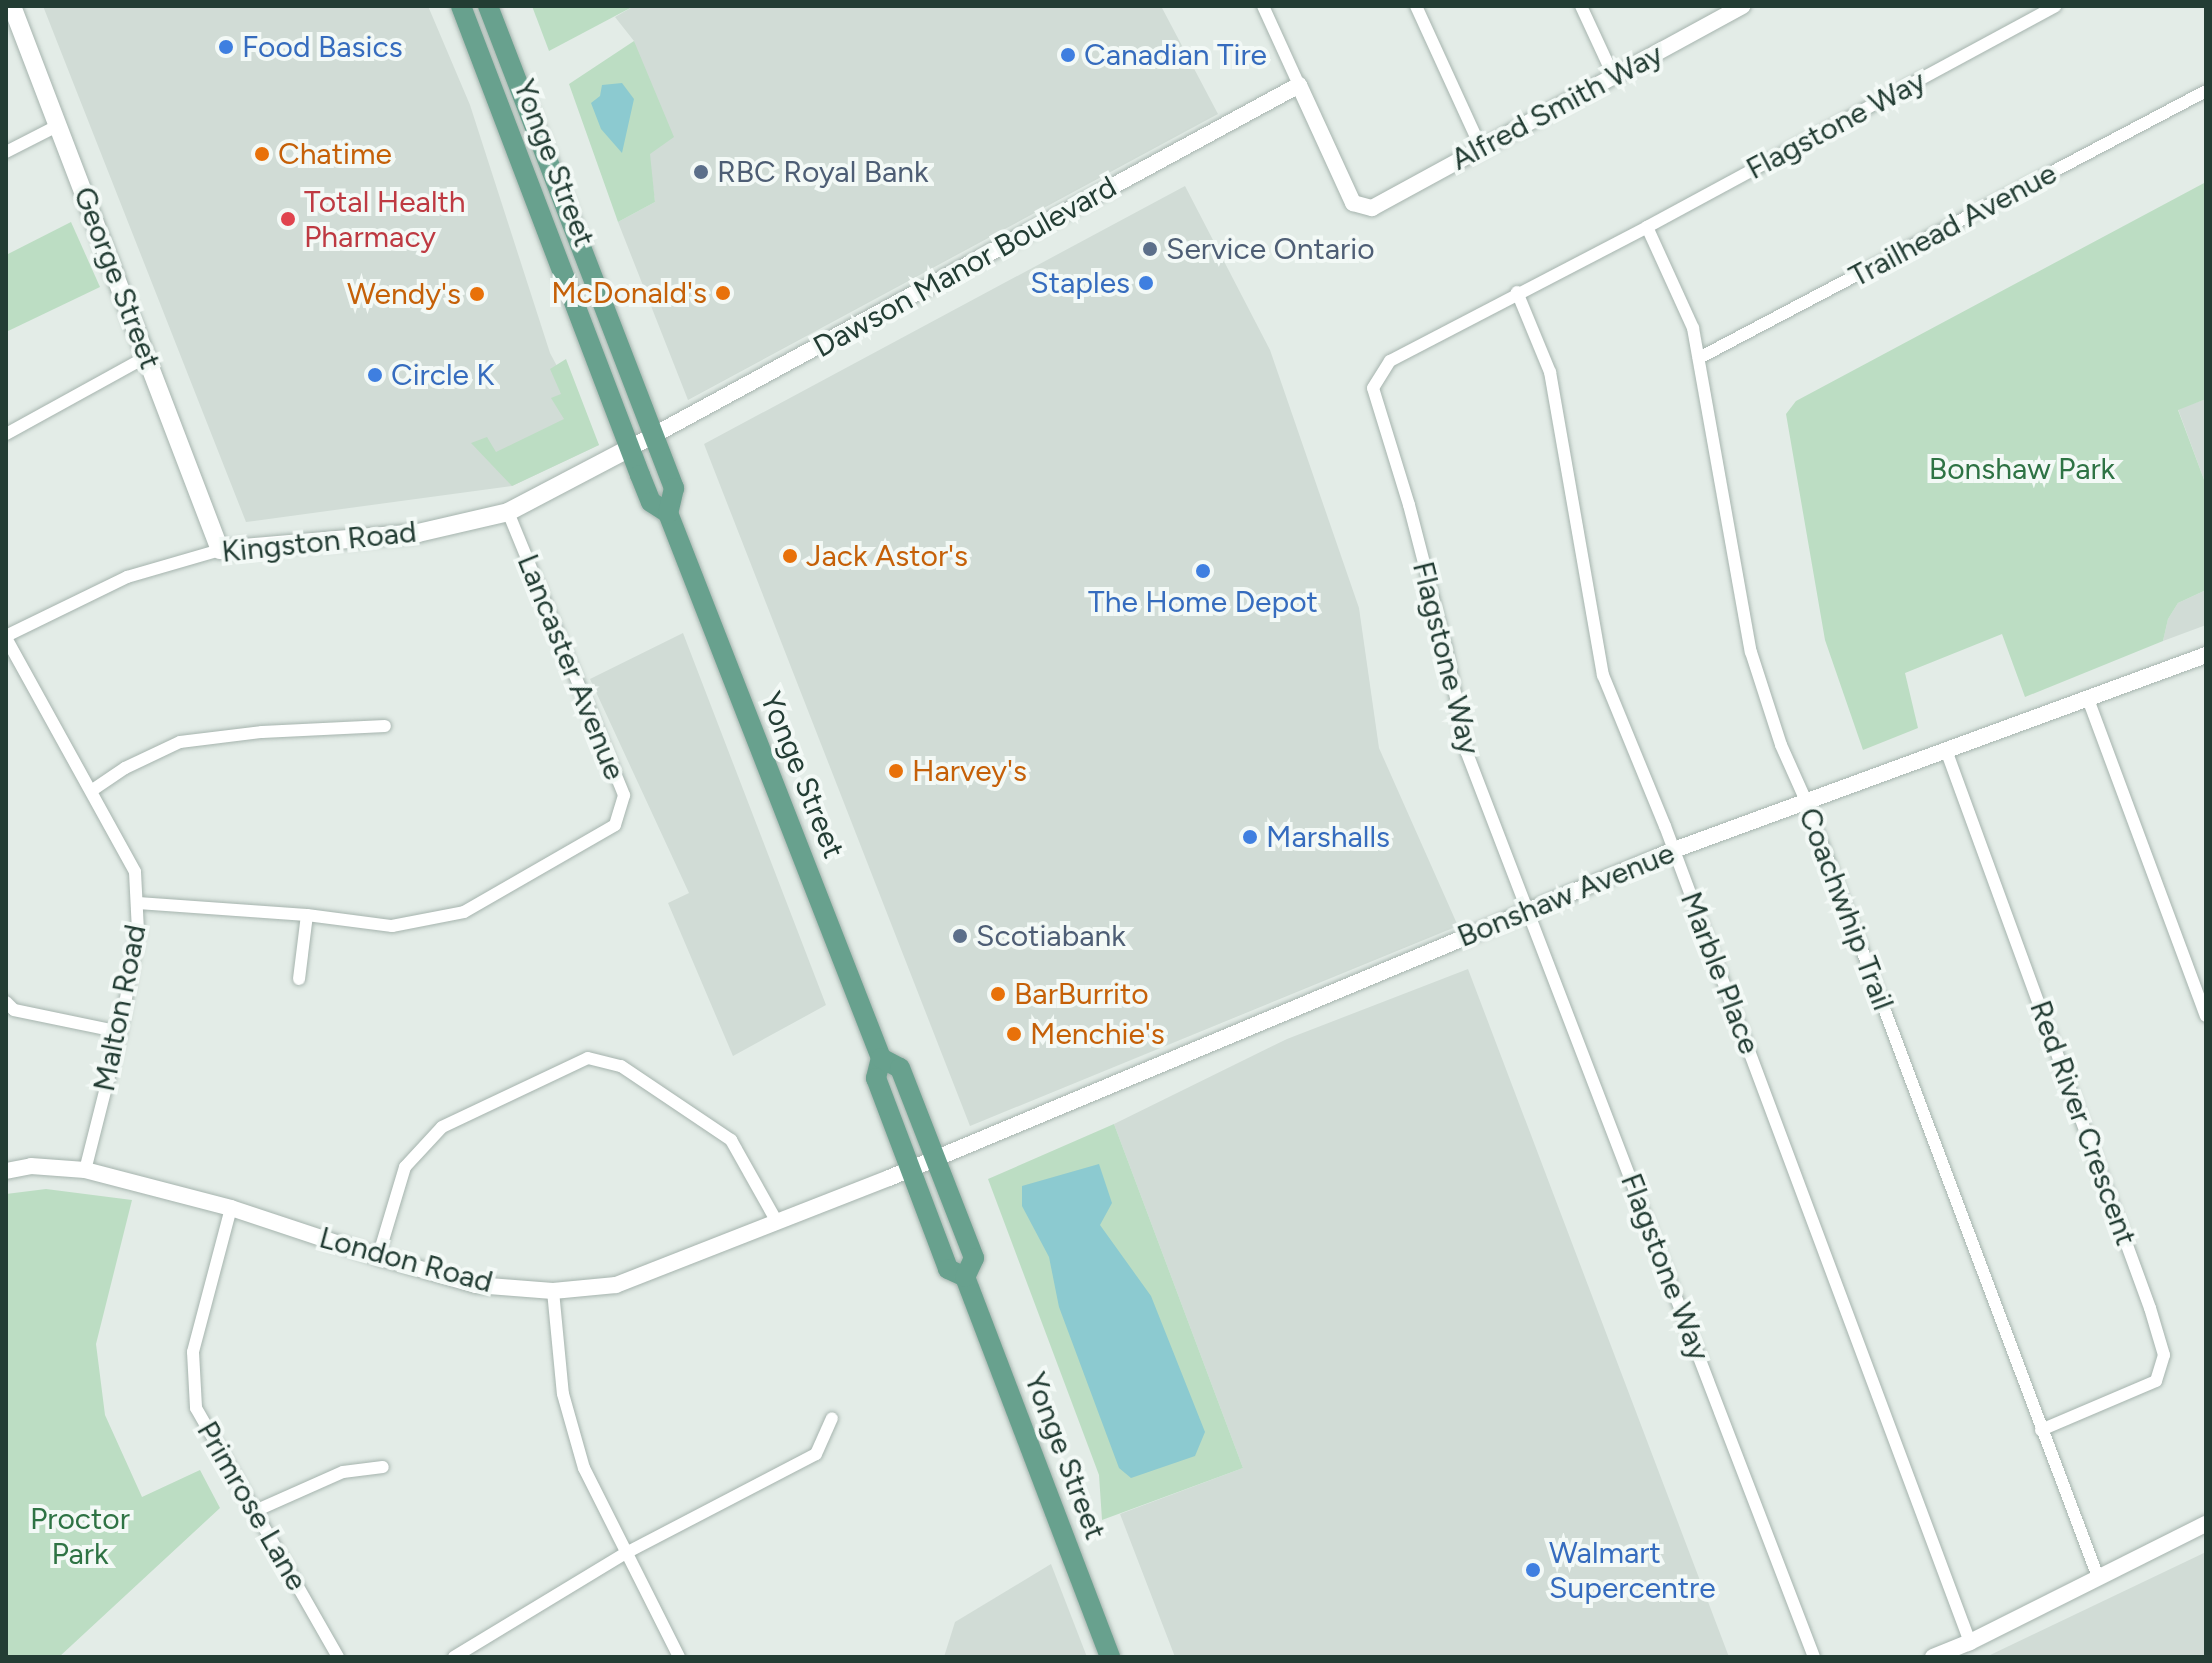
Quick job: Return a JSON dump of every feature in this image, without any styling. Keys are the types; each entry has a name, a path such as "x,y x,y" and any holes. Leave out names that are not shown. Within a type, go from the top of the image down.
{"main road":[{"name":"George Street","path":"12,6 220,550"},
{"name":"Yonge Street","path":"461,6 651,502 668,513"},
{"name":"Yonge Street","path":"488,6 674,488 668,513 881,1058 876,1078 909,1169 948,1269 965,1277 1110,1657"},
{"name":"Kingston Road","path":"220,550 418,533 508,512 630,448"},
{"name":"Yonge Street","path":"881,1058 900,1068 974,1258 965,1277"}],"street":[{"path":"1263,6 1299,85"},
{"path":"1416,6 1481,148"},
{"path":"1581,6 1614,77"},
{"name":"Flagstone Way","path":"1814,1657 1467,753 1446,648 1409,505 1373,388 1390,361 1517,292 1647,227 2055,6"},
{"name":"Alfred Smith Way","path":"1299,85 1353,203 1372,208 1738,7"},
{"name":"Dawson Manor Boulevard","path":"630,448 1299,85"},
{"name":"Trailhead Avenue","path":"1699,358 2206,91"},
{"path":"6,152 57,126"},
{"name":"Coachwhip Trail","path":"1647,227 1693,328 1751,652 1781,745 1806,801 2098,1577"},
{"name":"Marble Place","path":"1517,292 1550,372 1603,675 1674,850 1970,1642"},
{"path":"6,434 148,356"},
{"name":"Lancaster Avenue","path":"138,903 307,915 392,926 464,912 615,825 624,795 508,512"},
{"name":"Kingston Road","path":"6,637 127,577 220,550"},
{"name":"Malton Road","path":"6,637 135,872 138,931 120,1032 85,1170"},
{"name":"Bonshaw Avenue","path":"935,1158 1674,850 2206,655"},
{"path":"2088,699 2206,1016"},
{"path":"91,791 125,768 180,742 262,732 385,726"},
{"name":"Red River Crescent","path":"1946,750 2145,1293 2164,1355 2156,1381 2041,1430"},
{"path":"299,979 307,915"},
{"path":"6,1002 14,1010 120,1032"},
{"path":"378,1257 405,1167 442,1127 588,1058 621,1066 731,1140 777,1222"},
{"name":"London Road","path":"6,1171 31,1166 85,1170 231,1208 378,1257 476,1285 553,1291 616,1285 935,1158"},
{"name":"Primrose Lane","path":"231,1208 193,1352 196,1408 338,1657"},
{"path":"553,1291 563,1394 579,1453 679,1657"},
{"path":"454,1657 626,1553 816,1454 832,1418"},
{"path":"255,1511 343,1472 383,1467"},
{"path":"1933,1657 1970,1642 2206,1524"}],"shaded area":[{"path":"43,6 428,6 470,105 550,353 599,445 512,486 246,522"},
{"path":"634,6 1161,6 1218,114 688,400 618,222 655,202 634,41 615,17"},
{"path":"1185,186 1270,350 1359,608 1379,748 1458,926 970,1126 704,444"},
{"path":"2206,399 2206,485 2178,409"},
{"path":"2206,590 2206,625 2163,641 2168,619 2178,603"},
{"path":"683,633 826,1005 733,1056 668,903 689,893 590,679"},
{"path":"1468,969 1729,1657 1175,1657 1120,1514 1243,1468 1114,1124 1287,1039"},
{"path":"2206,1552 2206,1657 1986,1657"},
{"path":"1051,1564 1087,1657 944,1657 955,1622"}],"green space":[{"path":"532,6 634,6 549,51"},
{"path":"634,41 674,137 650,154 655,202 618,222 569,84"},
{"name":"Bonshaw Park","path":"2206,182 2206,399 2178,410 2206,485 2206,590 2178,603 2168,619 2163,641 2025,697 2002,634 1905,673 1918,728 1863,750 1825,640 1786,414 1796,401"},
{"path":"71,222 100,287 6,332 6,255"},
{"path":"566,359 599,445 512,486 471,443 487,437 496,452 564,419 551,398 561,394 550,369"},
{"path":"1114,1124 1243,1468 1102,1520 1099,1475 988,1179"},
{"name":"Proctor Park","path":"46,1189 132,1200 96,1344 105,1415 142,1497 200,1470 220,1508 59,1657 6,1657 6,1194"}],"water":[{"path":"622,83 634,99 622,153 601,129 591,103 600,96 602,85"},
{"path":"1099,1164 1112,1203 1100,1225 1151,1296 1205,1432 1195,1456 1131,1478 1119,1468 1059,1307 1049,1257 1022,1206 1022,1186"}],"place":[{"name":"Food Basics","path":"226,47"},
{"name":"Canadian Tire","path":"1068,55"},
{"name":"Chatime","path":"262,154"},
{"name":"RBC Royal Bank","path":"701,172"},
{"name":"Total Health Pharmacy","path":"288,219"},
{"name":"Service Ontario","path":"1150,249"},
{"name":"Staples","path":"1146,283"},
{"name":"McDonald's","path":"723,293"},
{"name":"Wendy's","path":"477,294"},
{"name":"Circle K","path":"375,375"},
{"name":"Jack Astor's","path":"790,556"},
{"name":"The Home Depot","path":"1203,571"},
{"name":"Harvey's","path":"896,771"},
{"name":"Marshalls","path":"1250,837"},
{"name":"Scotiabank","path":"960,936"},
{"name":"BarBurrito","path":"998,994"},
{"name":"Menchie's","path":"1014,1034"},
{"name":"Walmart Supercentre","path":"1533,1570"}]}
